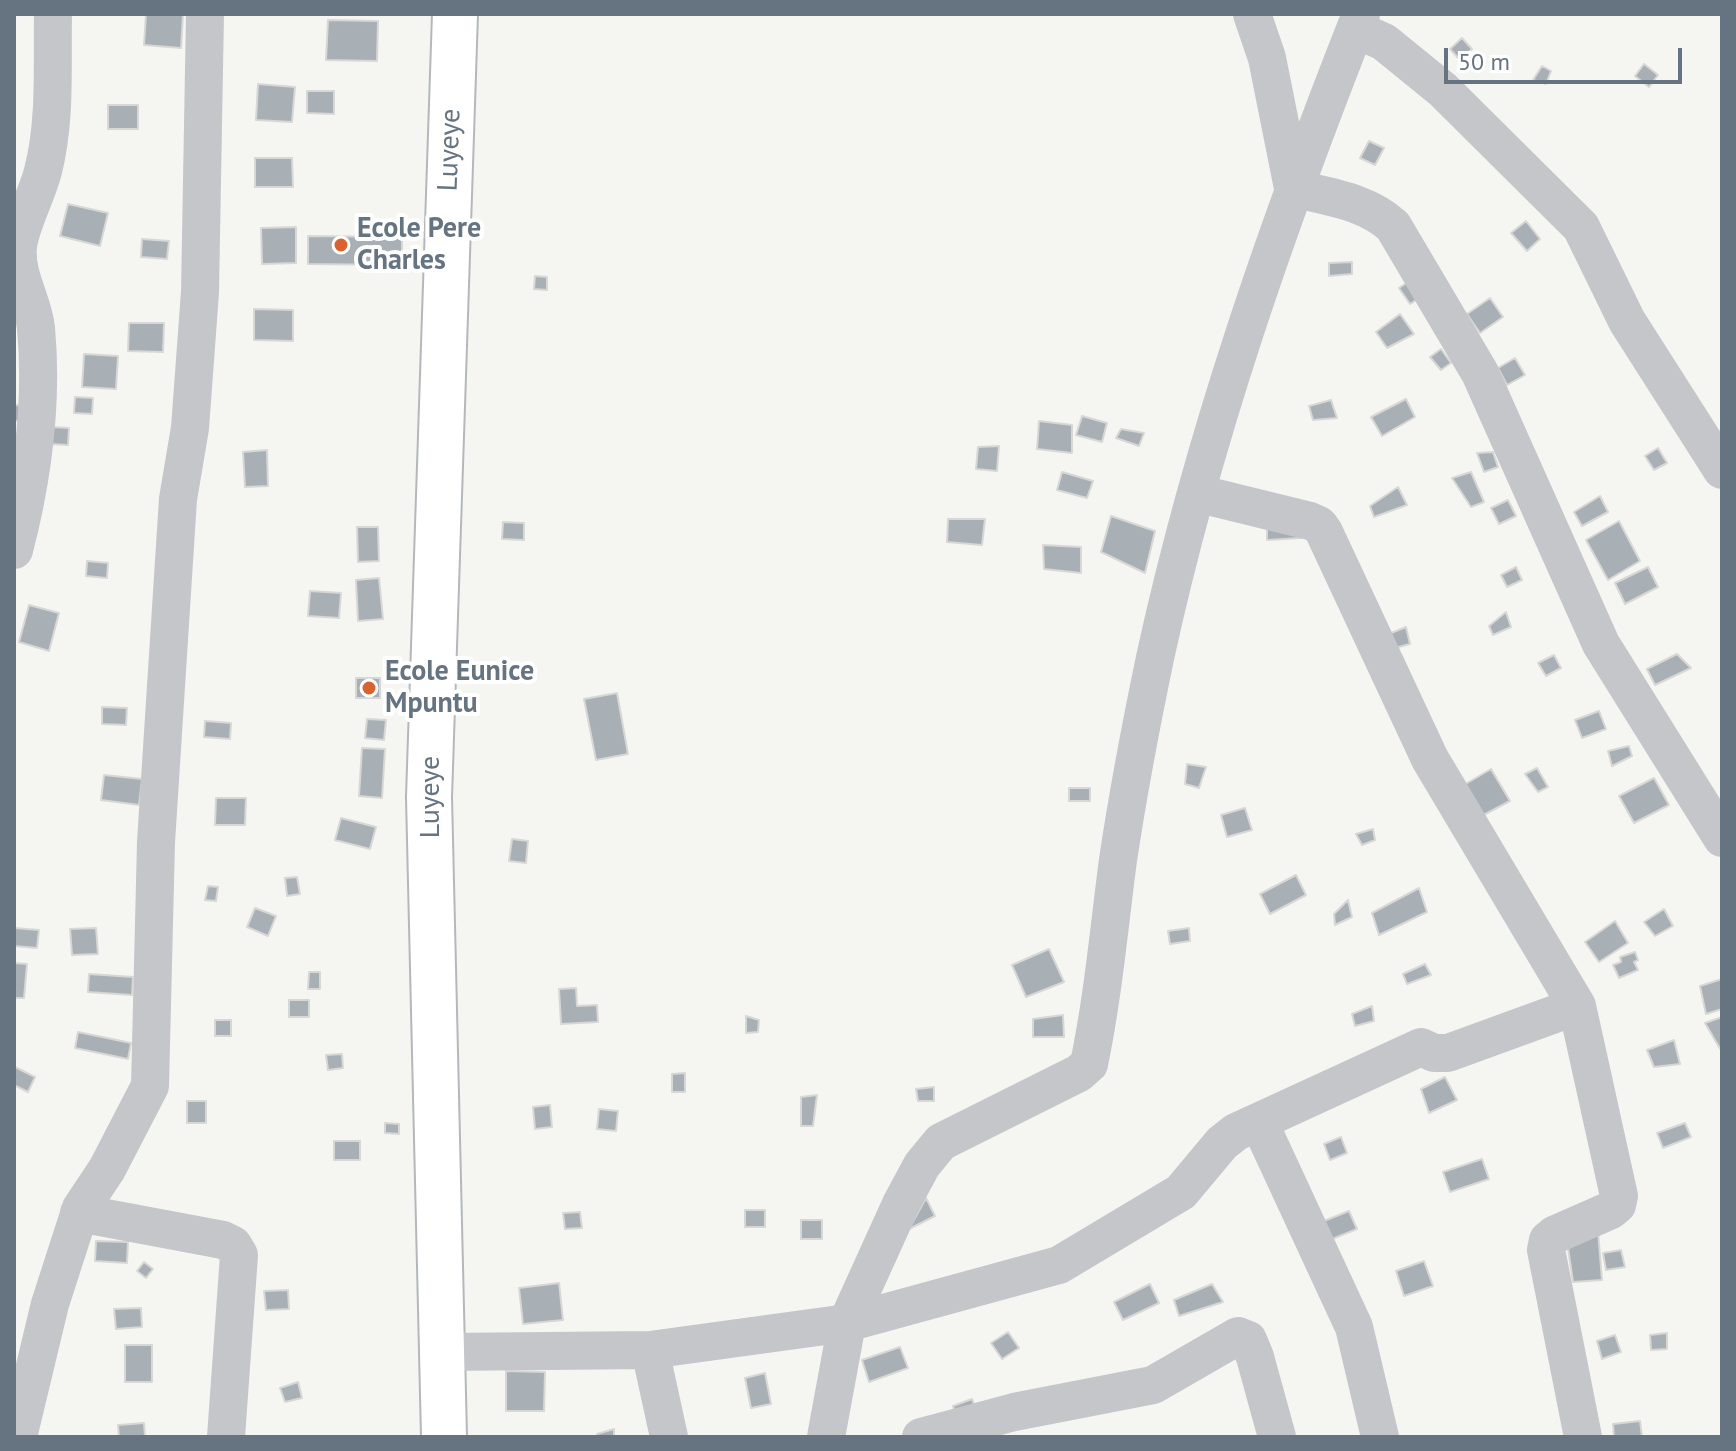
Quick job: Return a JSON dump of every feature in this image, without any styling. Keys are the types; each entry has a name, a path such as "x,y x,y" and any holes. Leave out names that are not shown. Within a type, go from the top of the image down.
{"street":[{"path":"14,550 26,503 37,435 39,362 35,312 21,281 18,246 44,169 52,100 53,14"},
{"path":"18,1437 50,1304 79,1213 107,1169 150,1086 156,842 163,724 178,499 190,428 200,292 205,14"},
{"name":"Luyeye","path":"444,1437 429,797 455,14"},
{"path":"1252,14 1267,58 1293,188"},
{"path":"826,1437 847,1323 922,1165 941,1142 1079,1073 1089,1064 1119,856 1155,659 1196,493 1293,188 1358,21 1443,90 1581,227 1627,321 1722,470"},
{"path":"1293,188 1363,206 1379,213 1393,226 1480,373 1601,644 1722,838"},
{"path":"1196,493 1319,525 1430,759 1577,1006 1619,1196 1617,1205 1611,1210 1554,1235 1548,1240 1546,1250 1583,1437"},
{"path":"442,1352 650,1350 847,1323 1059,1265 1181,1192 1222,1143 1236,1132 1421,1047 1434,1053 1448,1053 1577,1006"},
{"path":"1259,1122 1354,1327 1380,1437"},
{"path":"79,1213 223,1240 233,1245 239,1255 226,1437"},
{"path":"921,1437 1019,1424 1153,1385 1238,1336 1248,1340 1255,1357 1277,1437"},
{"path":"650,1350 669,1437"}],"building":[{"path":"146,14 183,14 181,48 144,45"},
{"path":"328,20 378,21 377,61 326,60"},
{"path":"1462,38 1472,49 1460,60 1450,49"},
{"path":"1644,64 1658,75 1649,87 1635,76"},
{"path":"1542,66 1551,71 1546,84 1533,80"},
{"path":"258,84 295,87 292,122 256,120"},
{"path":"307,91 334,91 334,114 307,113"},
{"path":"108,105 138,105 138,129 108,129"},
{"path":"1369,141 1384,148 1375,165 1360,158"},
{"path":"255,158 292,158 293,187 255,187"},
{"path":"68,204 108,213 100,246 60,236"},
{"path":"1526,221 1540,239 1527,251 1511,233"},
{"path":"296,227 296,263 262,264 261,228"},
{"path":"308,236 402,237 402,265 308,264"},
{"path":"142,239 169,241 167,259 141,257"},
{"path":"1352,262 1352,274 1329,276 1329,263"},
{"path":"535,276 547,277 547,290 534,289"},
{"path":"1415,277 1426,294 1410,304 1399,288"},
{"path":"1490,298 1503,317 1480,333 1467,314"},
{"path":"254,309 293,310 293,341 254,340"},
{"path":"1400,314 1414,334 1387,348 1376,332"},
{"path":"129,323 164,323 163,352 128,351"},
{"path":"1441,349 1451,363 1441,370 1430,357"},
{"path":"84,354 118,356 116,389 82,387"},
{"path":"1515,358 1525,375 1507,385 1498,368"},
{"path":"75,397 93,398 92,414 74,413"},
{"path":"1406,399 1415,417 1382,436 1371,417"},
{"path":"1331,400 1337,418 1313,420 1309,406"},
{"path":"14,405 19,405 19,421 14,421"},
{"path":"1082,416 1107,423 1102,442 1076,435"},
{"path":"1039,421 1072,425 1072,453 1037,449"},
{"path":"52,427 69,428 68,445 50,444"},
{"path":"1121,429 1144,433 1139,446 1116,438"},
{"path":"999,446 997,471 976,469 978,447"},
{"path":"1658,448 1667,463 1654,470 1645,456"},
{"path":"267,450 268,486 245,487 243,452"},
{"path":"1493,452 1498,467 1484,472 1477,453"},
{"path":"1062,472 1093,481 1087,498 1057,490"},
{"path":"1471,472 1484,502 1471,507 1452,478"},
{"path":"1398,487 1407,505 1374,517 1370,506"},
{"path":"1600,496 1608,512 1582,526 1574,512"},
{"path":"1508,500 1516,516 1499,524 1491,508"},
{"path":"1111,516 1155,531 1145,573 1101,552"},
{"path":"948,519 985,519 982,545 947,542"},
{"path":"1267,521 1301,538 1267,540"},
{"path":"1619,521 1640,561 1608,580 1586,540"},
{"path":"503,522 524,523 524,540 502,539"},
{"path":"357,527 378,527 379,561 358,562"},
{"path":"1043,545 1081,547 1081,573 1044,569"},
{"path":"87,561 108,563 107,578 86,576"},
{"path":"1516,567 1522,580 1507,587 1501,575"},
{"path":"1648,567 1658,587 1625,604 1615,583"},
{"path":"379,578 383,619 358,621 356,580"},
{"path":"310,591 341,593 339,618 308,616"},
{"path":"29,605 59,613 49,651 19,642"},
{"path":"1506,612 1511,627 1493,635 1489,626"},
{"path":"1406,627 1410,644 1387,650 1384,636"},
{"path":"1677,654 1691,668 1655,685 1647,669"},
{"path":"1554,655 1561,668 1546,676 1538,663"},
{"path":"356,678 380,678 380,698 356,698"},
{"path":"617,693 628,754 596,760 584,699"},
{"path":"102,707 127,708 126,725 102,724"},
{"path":"1599,711 1606,729 1582,738 1575,720"},
{"path":"367,719 386,720 384,740 365,738"},
{"path":"205,721 231,723 230,739 204,737"},
{"path":"1629,746 1632,756 1612,766 1608,751"},
{"path":"362,748 385,749 382,798 359,796"},
{"path":"1187,764 1206,767 1199,788 1185,784"},
{"path":"1537,768 1548,787 1538,792 1525,774"},
{"path":"1491,769 1510,801 1474,820 1457,789"},
{"path":"104,775 142,779 139,805 101,800"},
{"path":"1654,778 1669,805 1634,823 1619,796"},
{"path":"1069,788 1090,788 1090,801 1069,801"},
{"path":"216,798 246,798 245,825 215,825"},
{"path":"1245,808 1252,830 1227,837 1221,815"},
{"path":"341,818 376,827 370,849 335,840"},
{"path":"1373,829 1375,840 1362,845 1356,834"},
{"path":"512,839 528,841 526,863 509,861"},
{"path":"1296,875 1306,895 1270,914 1260,894"},
{"path":"297,877 300,894 287,896 285,878"},
{"path":"208,886 218,887 216,901 205,900"},
{"path":"1419,888 1427,912 1379,935 1372,913"},
{"path":"1348,900 1352,917 1335,925 1334,914"},
{"path":"255,908 276,916 268,936 247,927"},
{"path":"1664,909 1673,926 1655,936 1644,922"},
{"path":"1615,921 1628,943 1599,962 1585,942"},
{"path":"14,928 39,930 37,948 14,946"},
{"path":"96,928 98,954 72,955 70,929"},
{"path":"1189,928 1190,941 1170,944 1168,931"},
{"path":"1049,949 1064,982 1026,997 1012,965"},
{"path":"1635,952 1638,960 1634,962 1638,970 1619,978 1613,965 1621,962 1620,957"},
{"path":"14,963 27,964 24,998 14,998"},
{"path":"1425,964 1431,975 1407,984 1403,974"},
{"path":"309,972 320,972 320,989 308,989"},
{"path":"89,974 133,977 132,995 88,992"},
{"path":"1722,979 1722,1009 1706,1014 1700,986"},
{"path":"576,988 577,1006 597,1005 598,1022 561,1024 559,989"},
{"path":"289,1000 309,1000 309,1017 289,1017"},
{"path":"1372,1006 1374,1021 1355,1026 1352,1014"},
{"path":"1063,1015 1064,1037 1033,1037 1033,1019"},
{"path":"746,1016 759,1020 758,1032 746,1033"},
{"path":"1722,1017 1722,1052 1705,1023"},
{"path":"215,1020 231,1020 231,1036 215,1036"},
{"path":"78,1032 131,1043 128,1059 75,1048"},
{"path":"1674,1040 1680,1064 1654,1067 1647,1050"},
{"path":"342,1054 343,1068 328,1070 326,1055"},
{"path":"15,1067 35,1077 28,1092 14,1085"},
{"path":"685,1073 685,1092 672,1092 672,1074"},
{"path":"1445,1077 1457,1100 1429,1113 1421,1089"},
{"path":"934,1087 934,1101 918,1101 916,1089"},
{"path":"817,1095 813,1126 801,1126 801,1097"},
{"path":"187,1101 206,1101 206,1123 187,1123"},
{"path":"550,1105 552,1127 535,1129 533,1107"},
{"path":"599,1109 618,1111 616,1131 597,1129"},
{"path":"385,1123 399,1124 399,1134 385,1133"},
{"path":"1685,1123 1691,1137 1663,1148 1657,1133"},
{"path":"1341,1137 1347,1153 1330,1160 1324,1144"},
{"path":"334,1141 360,1141 360,1160 334,1160"},
{"path":"1482,1159 1489,1179 1450,1192 1443,1172"},
{"path":"926,1198 935,1216 909,1229"},
{"path":"745,1210 765,1210 765,1227 745,1227"},
{"path":"1349,1211 1357,1229 1327,1241 1319,1223"},
{"path":"580,1212 582,1228 565,1229 563,1213"},
{"path":"801,1220 822,1220 822,1239 801,1239"},
{"path":"1598,1231 1602,1280 1573,1282 1567,1241"},
{"path":"96,1241 128,1242 127,1263 95,1261"},
{"path":"1621,1250 1625,1267 1606,1270 1603,1253"},
{"path":"1424,1261 1433,1286 1404,1296 1396,1271"},
{"path":"144,1262 153,1269 146,1278 137,1271"},
{"path":"559,1283 563,1320 523,1324 519,1288"},
{"path":"1150,1284 1159,1303 1123,1320 1114,1302"},
{"path":"1212,1284 1223,1302 1179,1316 1174,1300"},
{"path":"288,1290 289,1309 266,1310 264,1291"},
{"path":"141,1308 142,1327 116,1329 114,1309"},
{"path":"1008,1332 1019,1348 1002,1359 991,1343"},
{"path":"1667,1333 1667,1349 1651,1350 1650,1335"},
{"path":"1615,1335 1621,1352 1602,1359 1597,1341"},
{"path":"125,1345 152,1345 152,1382 125,1382"},
{"path":"900,1347 908,1368 869,1382 862,1360"},
{"path":"506,1371 545,1372 544,1411 506,1411"},
{"path":"765,1373 771,1404 751,1408 745,1378"},
{"path":"298,1382 302,1398 285,1402 280,1388"},
{"path":"972,1399 978,1415 958,1421 953,1406"},
{"path":"1640,1421 1642,1437 1614,1437 1613,1424"},
{"path":"144,1423 145,1437 119,1437 118,1425"},
{"path":"614,1429 614,1437 597,1437 597,1434"}],"place":[{"name":"Ecole Pere Charles","path":"341,245"},
{"name":"Ecole Eunice Mpuntu","path":"369,688"}]}
